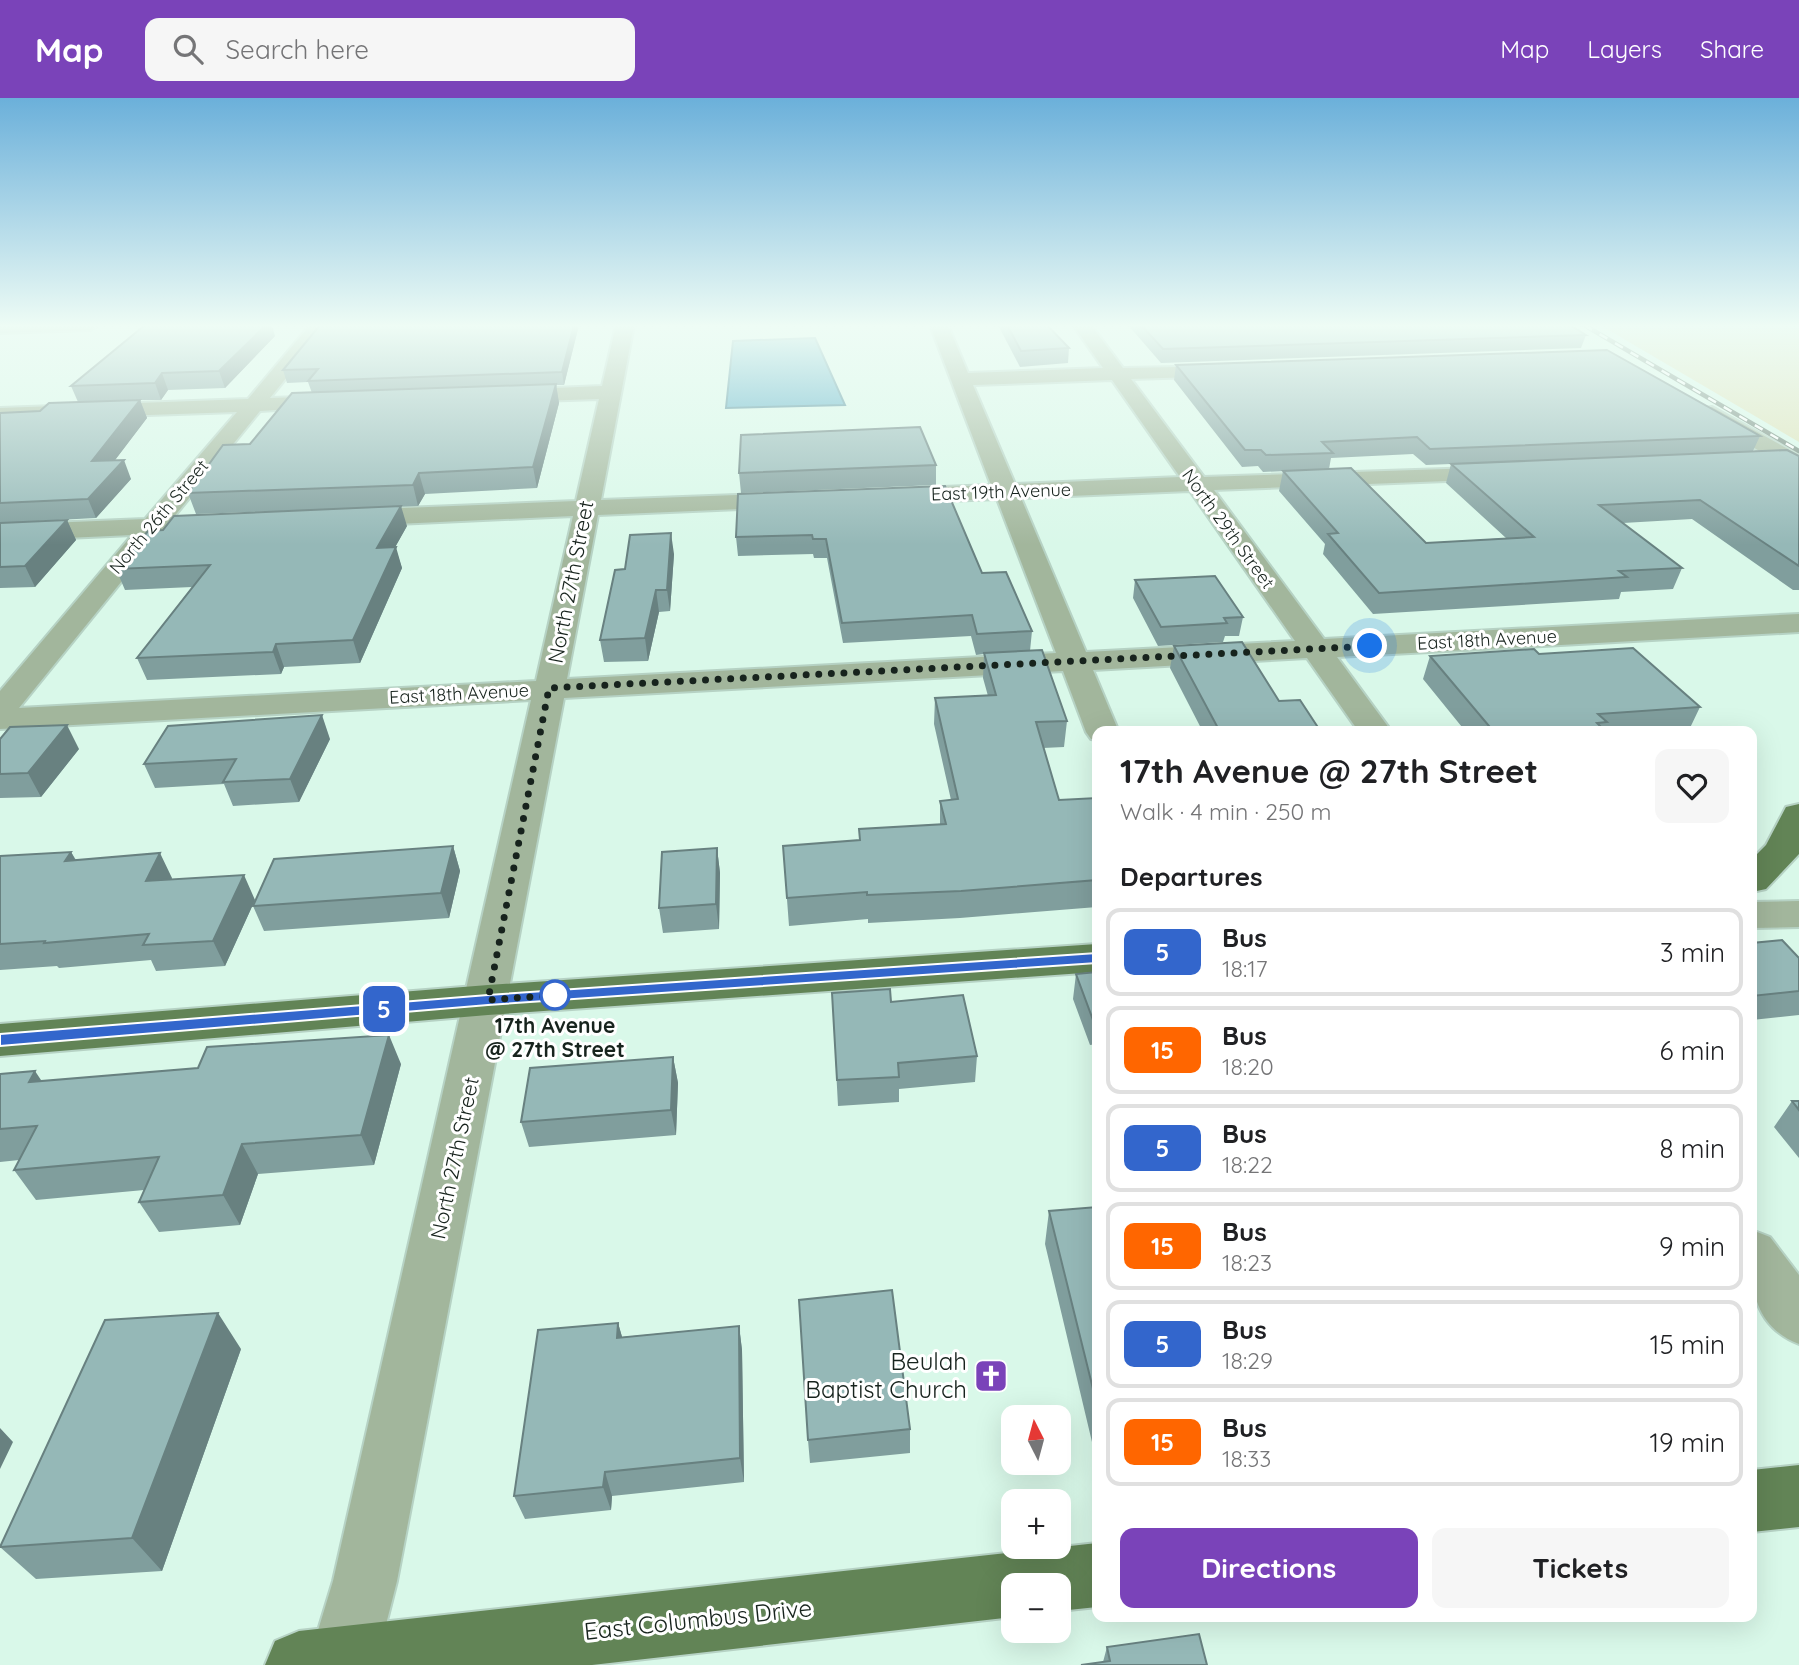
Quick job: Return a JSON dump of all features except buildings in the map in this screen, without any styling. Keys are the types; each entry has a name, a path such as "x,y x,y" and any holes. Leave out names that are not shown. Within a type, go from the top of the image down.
{"main road":[{"path":"1757,875 1782,851 1799,815"},
{"path":"0,1040 488,1000 1092,958"},
{"path":"1757,1500 1799,1496"},
{"name":"East Columbus Drive","path":"321,1663 1092,1576"}],"street":[{"name":"North 26th Street","path":"0,711 258,398"},
{"name":"North 27th Street","path":"321,1663 368,1568 488,1000 585,509 610,398"},
{"path":"970,398 1101,726"},
{"name":"North 29th Street","path":"1133,398 1372,726"},
{"path":"0,414 349,401"},
{"path":"1697,405 1791,460 1750,462"},
{"name":"East 19th Avenue","path":"872,497 1528,471"},
{"path":"327,519 817,499"},
{"path":"0,533 245,523"},
{"name":"East 18th Avenue","path":"0,719 1799,623"},
{"path":"1757,915 1799,914"},
{"path":"1757,1260 1799,1318"}],"green space":[{"path":"1724,398 1799,398 1799,442"}],"water":[{"path":"727,398 842,398 845,405 726,408"}],"railway":[{"path":"1709,398 1799,451"}],"bus line":[{"name":"5","path":"0,1040 488,1000 1092,958"}],"place":[{"name":"17th Avenue @ 27th Street","path":"555,995"},
{"name":"Beulah Baptist Church","path":"991,1376"}],"route":[{"path":"555,995 488,1000 549,688 1370,646"}]}
